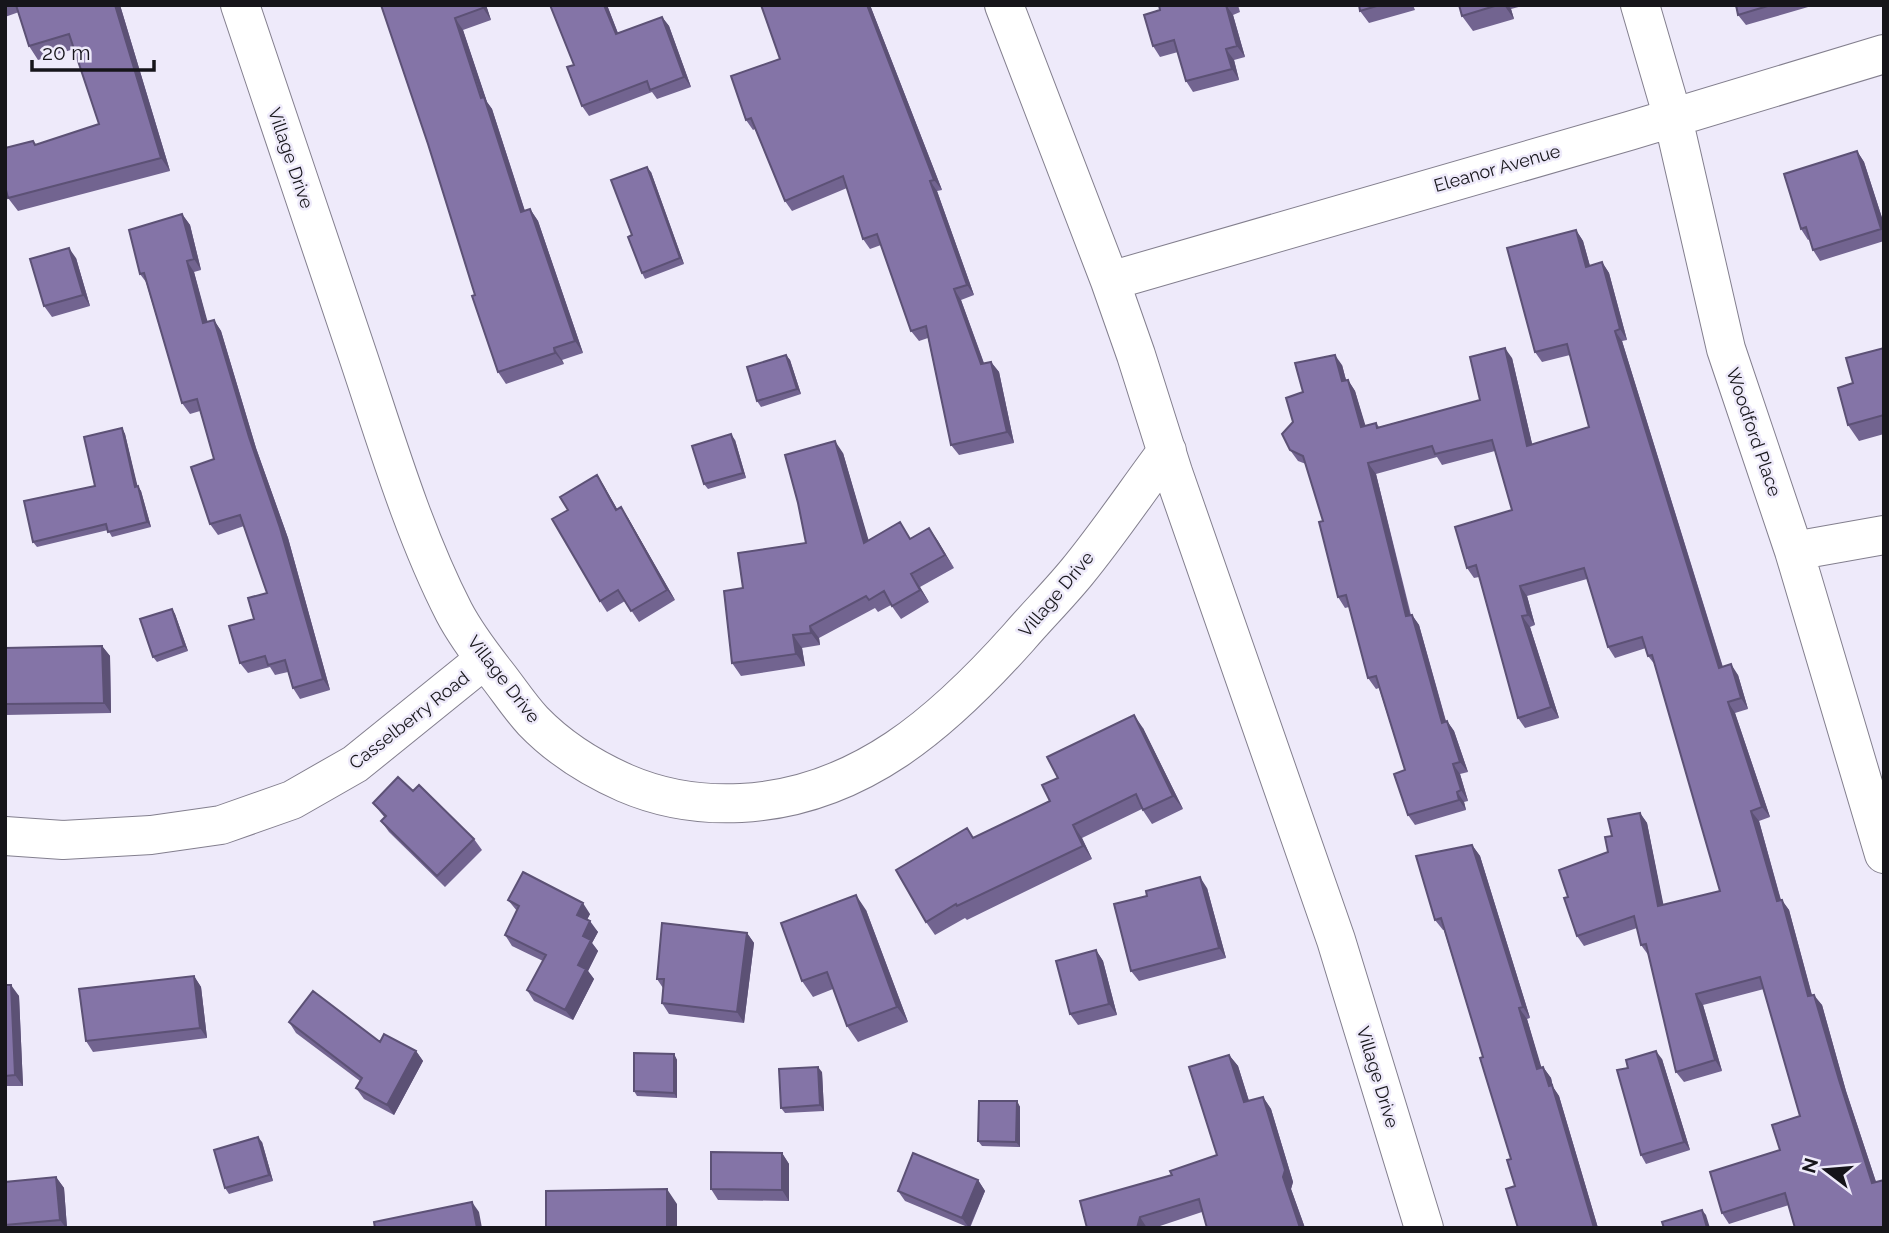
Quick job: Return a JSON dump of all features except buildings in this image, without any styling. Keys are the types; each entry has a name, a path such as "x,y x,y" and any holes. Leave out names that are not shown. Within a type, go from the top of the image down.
{"street":[{"name":"Village Drive","path":"240,5 393,460 434,569 456,615 485,659 533,721 573,756 606,775 639,790 676,800 715,804 760,802 804,793 847,778 887,757 934,724 989,670 1077,572 1167,451"},
{"name":"Village Drive","path":"1004,5 1110,281 1336,940 1424,1228"},
{"name":"Woodford Place","path":"1640,5 1673,118 1726,349 1794,551 1884,854"},
{"name":"Eleanor Avenue","path":"1110,281 1884,54"},
{"path":"1794,551 1884,535"},
{"name":"Casselberry Road","path":"5,836 63,840 151,835 221,825 292,800 355,764 485,659"}]}
